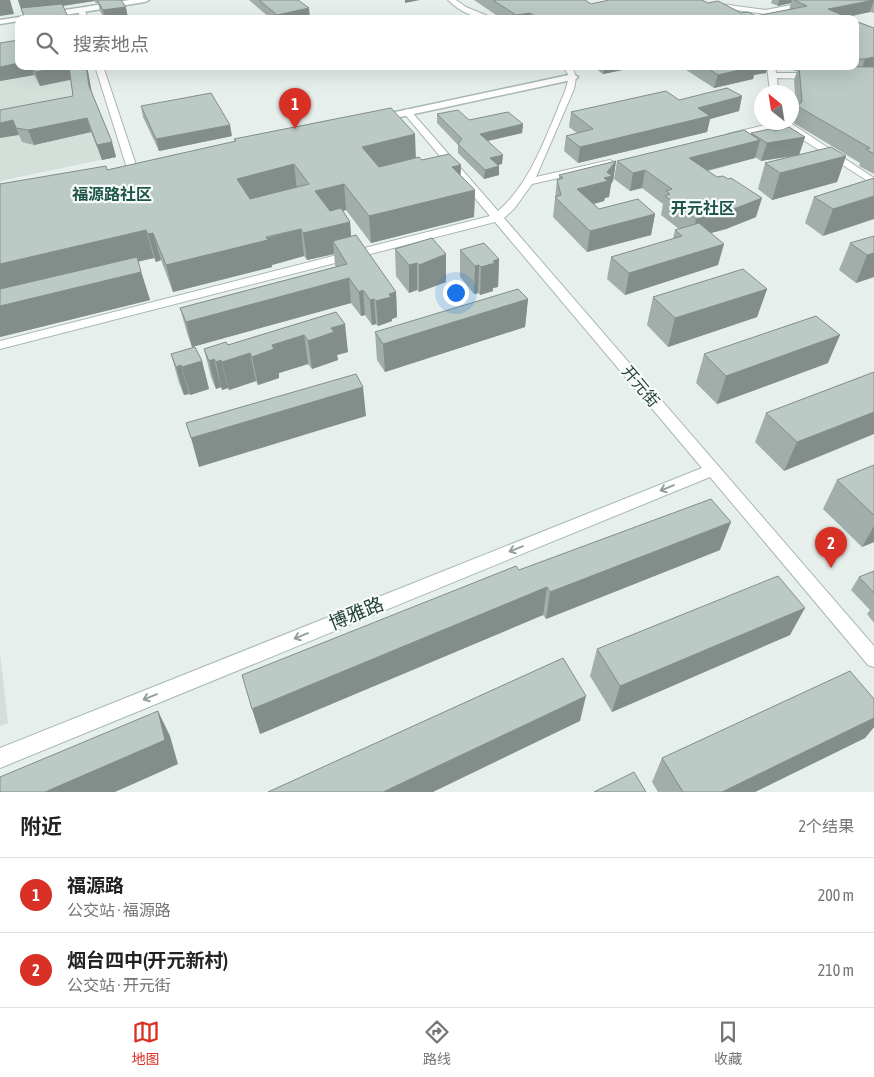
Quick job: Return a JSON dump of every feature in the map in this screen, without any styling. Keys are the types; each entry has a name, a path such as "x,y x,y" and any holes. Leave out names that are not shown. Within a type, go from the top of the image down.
{"street":[{"path":"49,15 145,0"},
{"path":"452,0 463,9 480,15"},
{"path":"709,5 765,15 831,0"},
{"path":"81,10 83,15"},
{"path":"0,22 15,20"},
{"path":"100,70 132,168"},
{"path":"0,345 497,218 512,208 530,181 570,89 573,78 570,70"},
{"path":"773,85 771,71 818,76"},
{"path":"369,120 573,78"},
{"name":"开元街","path":"407,112 874,659"},
{"path":"718,139 755,130"},
{"path":"794,130 874,182"},
{"path":"530,181 624,160"},
{"name":"博雅路","path":"0,758 712,470"}],"shaded area":[{"path":"0,55 15,64 15,70 87,70 93,101 110,158 0,181"},
{"path":"0,652 8,723 0,726"}],"building":[{"path":"97,0 121,0 126,7 103,10"},
{"path":"259,0 298,0 309,8 277,15"},
{"path":"493,0 585,0 591,4 609,0 702,0 708,3 718,1 741,13 748,12 754,15 533,15 530,13 516,15"},
{"path":"794,0 874,0 828,9 842,15 761,15 807,6"},
{"path":"62,4 67,15 24,15 21,8"},
{"path":"859,22 874,28 874,57 859,59"},
{"path":"15,41 15,64 0,67 0,43"},
{"path":"859,67 874,67 874,154 866,149 870,148 799,107 802,102 799,70 859,70"},
{"path":"70,70 87,70 89,86 112,142 97,145 87,118 28,130 16,128 13,120 0,123 0,110 73,96"},
{"path":"710,70 739,70 718,75"},
{"path":"727,88 742,96 698,108 710,116 580,147 566,136 593,129 571,112 666,91 679,100"},
{"path":"211,93 230,125 156,139 141,106"},
{"path":"391,108 415,134 362,147 379,167 419,157 422,160 449,154 461,165 452,167 475,190 369,216 344,184 315,191 330,211 341,208 350,222 303,233 301,229 266,237 268,240 166,265 153,233 148,234 146,230 0,264 0,184 106,166 107,170 236,141 234,139","holes":["294,164 309,184 250,199 237,179"]},
{"path":"458,110 469,120 508,112 523,124 480,134 503,155 490,158 499,166 485,170 458,144 462,139 437,114"},
{"path":"744,130 760,140 689,158 717,177 731,178 762,198 731,210 696,219 665,196 670,194 666,191 672,189 645,170 633,173 617,161"},
{"path":"765,130 794,130 805,137 767,143 751,133"},
{"path":"831,147 846,156 780,173 765,163"},
{"path":"616,161 607,172 612,176 604,178 608,181 577,189 599,209 638,199 655,214 590,231 555,197 561,195 557,180 563,178 559,175"},
{"path":"874,178 874,196 833,209 814,197"},
{"path":"699,223 724,244 629,273 611,257 682,236 675,230"},
{"path":"356,235 396,292 389,294 391,297 376,301 374,299 370,300 363,290 359,292 349,278 186,322 180,308 347,264 333,241"},
{"path":"874,236 874,253 867,255 850,243"},
{"path":"432,238 446,254 419,265 417,263 409,265 395,249"},
{"path":"484,243 499,259 493,261 495,263 481,267 479,265 475,266 460,250"},
{"path":"137,257 141,272 0,306 0,289"},
{"path":"743,269 767,289 675,318 653,297"},
{"path":"518,289 528,299 383,344 375,332"},
{"path":"336,312 345,324 331,328 334,332 308,341 304,335 272,345 274,349 252,357 250,353 222,362 221,360 216,362 214,359 209,361 204,349 226,342 228,345"},
{"path":"816,316 840,335 726,376 704,354"},
{"path":"195,347 202,361 176,367 171,354"},
{"path":"874,372 874,412 797,442 766,413"},
{"path":"356,374 363,387 191,438 186,423"},
{"path":"874,465 874,515 837,480"},
{"path":"711,499 731,522 550,592 547,587 252,709 242,675 516,566 519,570"},
{"path":"874,571 874,593 859,577"},
{"path":"778,576 805,608 620,686 597,649"},
{"path":"563,658 586,696 383,792 268,792"},
{"path":"850,671 874,699 874,718 722,792 683,792 662,758"},
{"path":"158,711 165,740 45,792 0,792 0,777"},
{"path":"634,772 646,792 594,792"}],"place":[{"name":"福源路","path":"295,129"},
{"name":"烟台四中(开元新村)","path":"831,568"}],"district":[{"name":"福源路社区","path":"112,194"},
{"name":"开元社区","path":"703,208"}]}
